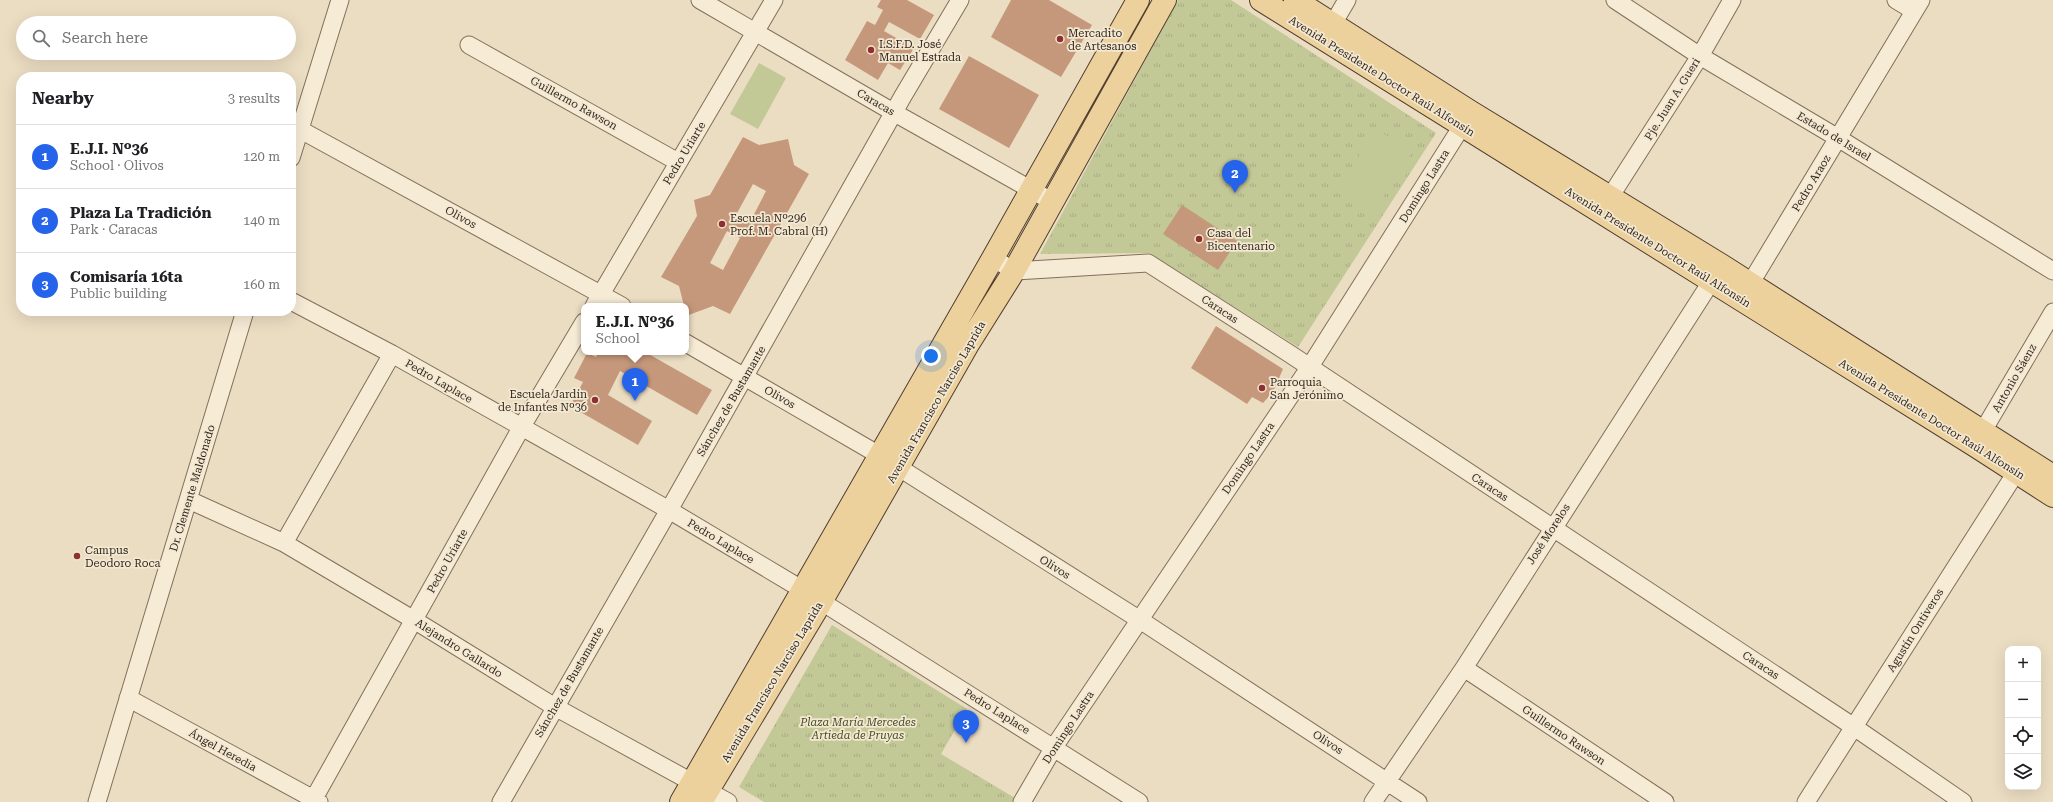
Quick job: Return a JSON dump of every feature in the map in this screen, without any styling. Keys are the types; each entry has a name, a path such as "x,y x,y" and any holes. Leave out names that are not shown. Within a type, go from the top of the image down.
{"main road":[{"name":"Avenida Francisco Narciso Laprida","path":"812,596 879,455 993,258 1138,0"},
{"name":"Avenida Francisco Narciso Laprida","path":"681,802 700,791 812,596 898,468 967,346 1014,271 1165,0"},
{"name":"Avenida Presidente Doctor Raúl Alfonsín","path":"1261,0 1328,31 1466,119 1717,273 2021,465 2053,496"},
{"name":"Avenida Presidente Doctor Raúl Alfonsín","path":"1295,0 1328,31"},
{"name":"Avenida Presidente Doctor Raúl Alfonsín","path":"1466,119 1610,197 1717,273 1750,284 1979,438"},
{"name":"Avenida Presidente Doctor Raúl Alfonsín","path":"2021,465 2053,476"}],"street":[{"path":"296,140 340,0"},
{"name":"Caracas","path":"700,0 1052,202"},
{"name":"Pedro Uriarte","path":"597,300 756,33 774,0"},
{"name":"Sánchez de Bustamante","path":"501,802 669,510 893,112 960,0"},
{"path":"1328,31 1347,0"},
{"name":"Estado de Israel","path":"1615,0 1700,56 1838,138 2053,271"},
{"name":"Pje. Juan A. Gueri","path":"1610,197 1700,56 1732,0"},
{"path":"1896,0 1917,5"},
{"name":"Pedro Araoz","path":"1750,284 1917,5"},
{"name":"Guillermo Rawson","path":"469,44 678,162"},
{"name":"Domingo Lastra","path":"1022,802 1054,747 1309,368 1466,119"},
{"name":"Olivos","path":"299,129 597,300 610,303"},
{"path":"993,258 1014,271"},
{"name":"Caracas","path":"1014,271 1148,263 1854,727 1963,802"},
{"name":"José Morelos","path":"1373,802 1464,668 1552,528 1717,273"},
{"name":"Pedro Laplace","path":"296,304 392,354 669,510 812,596 1054,747 1139,802"},
{"name":"Antonio Sáenz","path":"1979,438 2053,312"},
{"name":"Dr. Clemente Maldonado","path":"97,802 244,316"},
{"name":"Pedro Uriarte","path":"315,801 521,428 581,327"},
{"name":"Olivos","path":"689,345 879,455 1140,620 1418,802"},
{"path":"284,543 392,354"},
{"name":"Agustín Ontiveros","path":"1806,802 2021,465"},
{"name":"Alejandro Gallardo","path":"189,500 284,543 414,620 555,707 700,791 728,802"},
{"name":"Guillermo Rawson","path":"1464,668 1665,802"},
{"name":"Ángel Heredia","path":"128,698 315,801"}],"green space":[{"path":"1178,0 1231,0 1436,133 1298,347 1148,253 1040,254"},
{"path":"759,63 786,78 758,129 730,114"},
{"path":"1376,129 1412,152 1373,213 1337,190"},
{"name":"Plaza María Mercedes Artieda de Pruyas","path":"832,625 967,709 941,754 1015,798 1012,802 764,802 739,787"}],"building":[{"name":"I.S.F.D. José Manuel Estrada","path":"881,0 907,0 934,15 920,39 889,22 884,31 914,48 900,70 888,63 878,80 845,60 867,21 875,25 883,10 877,7"},
{"path":"1011,0 1049,0 1092,25 1061,77 991,37"},
{"path":"969,56 1039,95 1009,148 939,109"},
{"name":"Escuela Nº296 Prof. M. Cabral (H)","path":"743,137 759,145 788,139 794,165 809,174 730,314 713,306 689,315 689,303 683,303 679,286 661,277 697,216 694,200 710,195","holes":["753,184 766,191 750,222 736,215","727,231 740,238 723,270 710,263"]},
{"path":"1182,205 1237,241 1218,270 1163,234"},
{"name":"Parroquia San Jerónimo","path":"1216,326 1283,369 1273,392 1263,403 1252,397 1247,404 1191,368"},
{"name":"Escuela Jardín de Infantes Nº36","path":"586,355 596,357 597,355 650,355 712,390 697,415 620,371 608,395 652,421 638,445 570,406 583,382 574,378"}],"place":[{"name":"Mercadito de Artesanos","path":"1060,39"},
{"name":"I.S.F.D. José Manuel Estrada","path":"871,50"},
{"name":"Plaza La Tradición","path":"1235,193"},
{"name":"Escuela Nº296 Prof. M. Cabral (H)","path":"722,224"},
{"name":"Casa del Bicentenario","path":"1199,239"},
{"name":"Parroquia San Jerónimo","path":"1262,388"},
{"name":"Escuela Jardín de Infantes Nº36","path":"595,400"},
{"name":"E.J.I. Nº36","path":"635,401"},
{"name":"Campus Deodoro Roca","path":"77,556"},
{"name":"Comisaría 16ta","path":"966,743"}]}
